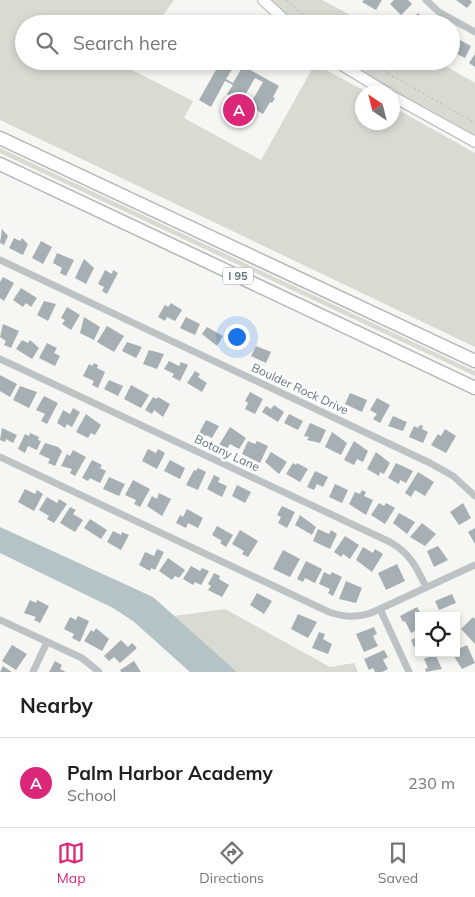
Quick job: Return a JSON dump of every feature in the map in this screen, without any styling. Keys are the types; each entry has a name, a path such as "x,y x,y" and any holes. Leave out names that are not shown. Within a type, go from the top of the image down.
{"highway":[{"name":"I 95","path":"0,138 475,361"},
{"name":"I 95","path":"0,164 475,388"}],"street":[{"path":"263,0 279,15"},
{"path":"426,0 435,10 444,15"},
{"path":"460,24 475,32"},
{"path":"350,70 374,85"},
{"path":"400,100 475,142"},
{"name":"Boulder Rock Drive","path":"0,260 430,463 453,476 475,496"},
{"name":"Botany Lane","path":"0,359 390,542 403,550 412,559 426,587"},
{"path":"0,457 329,612 353,617 380,610 475,565"},
{"path":"380,610 409,672"},
{"path":"0,620 82,658 99,672"},
{"path":"33,672 47,642"}],"path":[{"path":"286,0 304,15"},
{"path":"382,70 475,123"}],"shaded area":[{"path":"0,0 174,0 163,15 15,15 15,70 132,70 193,101 184,118 261,160 312,70 326,70 355,86 355,130 400,130 400,111 475,153 475,347 0,120"},
{"path":"268,0 322,0 350,15 284,15"},
{"path":"358,70 453,70 475,83 475,138 400,95 400,85 383,85"},
{"path":"0,148 475,371 475,376 0,153"},
{"path":"0,527 153,597 237,672 190,672 133,621 113,608 0,553"},
{"path":"225,609 330,667 354,663 358,672 237,672 174,616"}],"building":[{"path":"364,0 382,0 376,10 362,2"},
{"path":"394,0 408,0 412,4 401,15 390,4"},
{"path":"456,0 470,0 472,2 467,8"},
{"path":"460,40 471,46 465,58 460,56"},
{"path":"475,54 475,67 469,63"},
{"path":"216,70 232,70 226,79 233,83 241,70 250,70 279,86 273,97 275,98 272,103 270,102 263,114 249,106 263,82 255,78 241,102 227,94 233,85 225,81 211,107 199,100"},
{"path":"2,229 8,236 4,245 0,243"},
{"path":"14,238 20,241 22,238 28,244 23,255 9,248"},
{"path":"41,241 52,247 43,264 32,258"},
{"path":"57,253 74,260 66,276 60,273 62,268 53,263"},
{"path":"84,259 94,268 86,284 75,278"},
{"path":"105,270 112,274 113,270 118,273 107,294 102,291 104,287 98,284"},
{"path":"3,277 14,283 4,301 0,298 0,282"},
{"path":"21,288 37,298 31,307 26,303 23,307 13,300"},
{"path":"44,301 56,304 48,321 37,315"},
{"path":"171,303 182,310 175,321 167,317 165,321 158,317 165,305 168,307"},
{"path":"67,307 80,315 71,330 62,324 65,320 61,318"},
{"path":"84,317 100,327 94,340 80,333"},
{"path":"186,317 200,324 195,335 180,328"},
{"path":"3,324 19,331 11,348 4,345 6,341 0,337"},
{"path":"107,326 124,336 114,352 97,342"},
{"path":"207,327 223,336 217,346 202,334"},
{"path":"22,340 28,343 30,340 39,348 32,359 16,349"},
{"path":"127,342 142,347 136,358 122,351"},
{"path":"47,343 57,348 54,353 60,356 55,366 39,358"},
{"path":"256,346 271,352 266,363 251,356"},
{"path":"149,350 164,354 157,369 143,364"},
{"path":"169,361 179,366 181,362 188,365 180,381 172,377 174,374 164,369"},
{"path":"94,363 98,365 97,368 105,372 98,388 92,385 94,381 83,376 89,364 92,366"},
{"path":"195,371 200,374 198,377 207,383 202,392 187,383"},
{"path":"0,375 17,384 10,397 0,391"},
{"path":"109,380 123,386 118,396 104,389"},
{"path":"131,385 149,395 141,408 124,399"},
{"path":"20,386 37,392 29,408 13,400"},
{"path":"250,392 263,399 255,414 245,409 248,403 245,401"},
{"path":"350,393 367,400 362,412 345,404"},
{"path":"44,396 58,403 47,424 41,421 45,414 36,410"},
{"path":"153,397 157,399 158,397 170,404 163,417 154,410 152,414 145,410"},
{"path":"377,398 390,405 380,423 373,419 377,414 370,410"},
{"path":"274,405 284,412 278,422 262,412 266,406 271,409"},
{"path":"73,408 80,412 72,427 67,424 65,428 57,423 63,410 70,414"},
{"path":"86,414 101,425 95,435 91,433 88,438 76,432"},
{"path":"289,414 303,421 298,430 284,423"},
{"path":"393,416 407,422 403,431 388,426"},
{"path":"206,420 219,426 212,438 206,435 204,438 198,435"},
{"path":"310,423 326,430 320,443 307,440 309,437 304,436"},
{"path":"420,425 423,426 422,429 428,432 423,443 409,437 414,426 418,428"},
{"path":"230,427 246,438 239,449 230,444 227,449 219,445"},
{"path":"2,428 17,435 13,443 6,439 5,442 0,440"},
{"path":"445,429 456,436 446,453 431,445 438,434 441,436"},
{"path":"332,432 347,443 341,455 325,447"},
{"path":"30,433 39,437 38,440 41,441 37,450 28,446 25,453 18,449 25,434 29,436"},
{"path":"248,441 255,444 257,441 268,446 260,463 242,454"},
{"path":"354,441 368,451 363,462 357,459 354,465 344,460"},
{"path":"45,443 58,447 62,451 55,466 48,463 50,459 39,454"},
{"path":"148,449 156,453 158,449 165,453 157,469 142,461"},
{"path":"73,450 86,457 75,476 70,473 72,469 61,466 67,454 70,456"},
{"path":"271,452 287,462 279,474 265,462"},
{"path":"376,452 390,463 384,474 380,472 379,476 367,469"},
{"path":"92,460 102,465 100,468 106,471 100,483 90,478 88,481 82,478"},
{"path":"170,460 185,468 180,479 164,471"},
{"path":"293,463 308,469 300,482 286,474"},
{"path":"396,463 413,471 406,483 400,480 399,484 388,478"},
{"path":"198,468 206,472 198,490 186,485 194,470 196,471"},
{"path":"315,471 328,477 323,487 317,484 314,490 307,487"},
{"path":"418,472 434,482 425,496 415,490 411,497 405,493"},
{"path":"214,475 220,478 218,482 227,486 222,497 207,489"},
{"path":"109,477 125,484 119,496 103,489"},
{"path":"133,480 150,489 140,507 134,504 136,500 125,495"},
{"path":"335,484 348,490 342,503 329,497"},
{"path":"237,485 251,492 245,503 232,496"},
{"path":"25,489 35,494 37,490 43,494 34,511 18,502"},
{"path":"362,490 366,492 364,496 373,500 366,515 349,504 355,492 360,494"},
{"path":"159,493 171,499 162,516 147,506 152,496 157,499"},
{"path":"47,497 57,503 59,499 67,504 54,523 47,519 49,516 39,510"},
{"path":"379,503 384,506 386,503 395,508 385,524 371,515"},
{"path":"463,503 471,518 459,525 450,512"},
{"path":"282,506 295,512 287,528 278,523 281,517 277,515"},
{"path":"70,507 76,510 73,514 83,520 75,532 60,523"},
{"path":"187,509 203,518 198,528 188,523 186,528 176,523 180,515 183,517"},
{"path":"399,513 415,522 407,534 393,523"},
{"path":"300,515 316,527 312,535 295,525"},
{"path":"90,519 107,530 101,539 84,528"},
{"path":"422,523 436,534 425,546 410,537"},
{"path":"217,526 233,535 226,547 220,543 222,541 212,535"},
{"path":"475,528 475,544 468,532"},
{"path":"318,529 329,534 331,530 337,534 330,549 313,541"},
{"path":"240,530 258,541 248,557 242,554 244,551 232,544"},
{"path":"113,531 121,535 122,532 129,535 121,550 107,542"},
{"path":"345,536 359,545 350,559 343,554 341,557 334,552"},
{"path":"438,546 448,560 434,567 427,551"},
{"path":"363,547 373,553 375,549 383,554 372,572 356,560"},
{"path":"157,549 164,552 155,570 151,568 150,571 139,565 145,552 154,556"},
{"path":"283,550 300,559 290,577 273,569"},
{"path":"168,558 185,570 179,578 175,576 172,580 159,571"},
{"path":"306,561 322,569 315,583 305,578 303,582 297,579"},
{"path":"397,564 405,581 386,590 378,573"},
{"path":"191,566 200,571 202,568 209,571 201,585 195,582 193,585 183,579"},
{"path":"324,572 330,575 332,572 342,577 333,596 328,593 330,589 319,584"},
{"path":"214,573 220,576 219,579 229,585 222,597 208,590 211,586 208,584"},
{"path":"346,581 362,588 356,603 339,599"},
{"path":"257,593 272,601 264,614 250,605"},
{"path":"452,594 456,603 439,610 435,601"},
{"path":"30,600 36,603 37,600 49,606 40,623 34,620 36,617 24,613"},
{"path":"417,607 420,612 415,612 415,631 411,633 400,616"},
{"path":"298,614 317,622 308,638 291,629"},
{"path":"78,616 89,621 80,642 72,638 74,634 64,629 70,617 76,620"},
{"path":"473,617 475,619 475,644 461,629"},
{"path":"374,627 377,634 373,636 378,646 364,652 356,634"},
{"path":"96,628 109,639 102,651 84,641 91,630 94,632"},
{"path":"319,632 325,634 323,639 332,644 328,654 312,648"},
{"path":"415,638 415,647 414,647 411,640"},
{"path":"121,640 128,647 132,643 137,648 120,663 114,657 109,661 104,656"},
{"path":"12,645 27,654 16,670 2,661"},
{"path":"467,645 475,663 462,669 454,657 460,657 460,648"},
{"path":"384,650 388,657 383,660 388,669 382,672 375,672 373,668 369,670 364,659"},
{"path":"436,657 442,669 426,672 425,669 428,668 424,659"},
{"path":"55,661 62,665 60,669 66,672 49,672"},
{"path":"134,661 141,672 121,672 120,670"},
{"path":"3,666 12,672 0,672"}],"place":[{"name":"Palm Harbor Academy","path":"239,110"}]}
